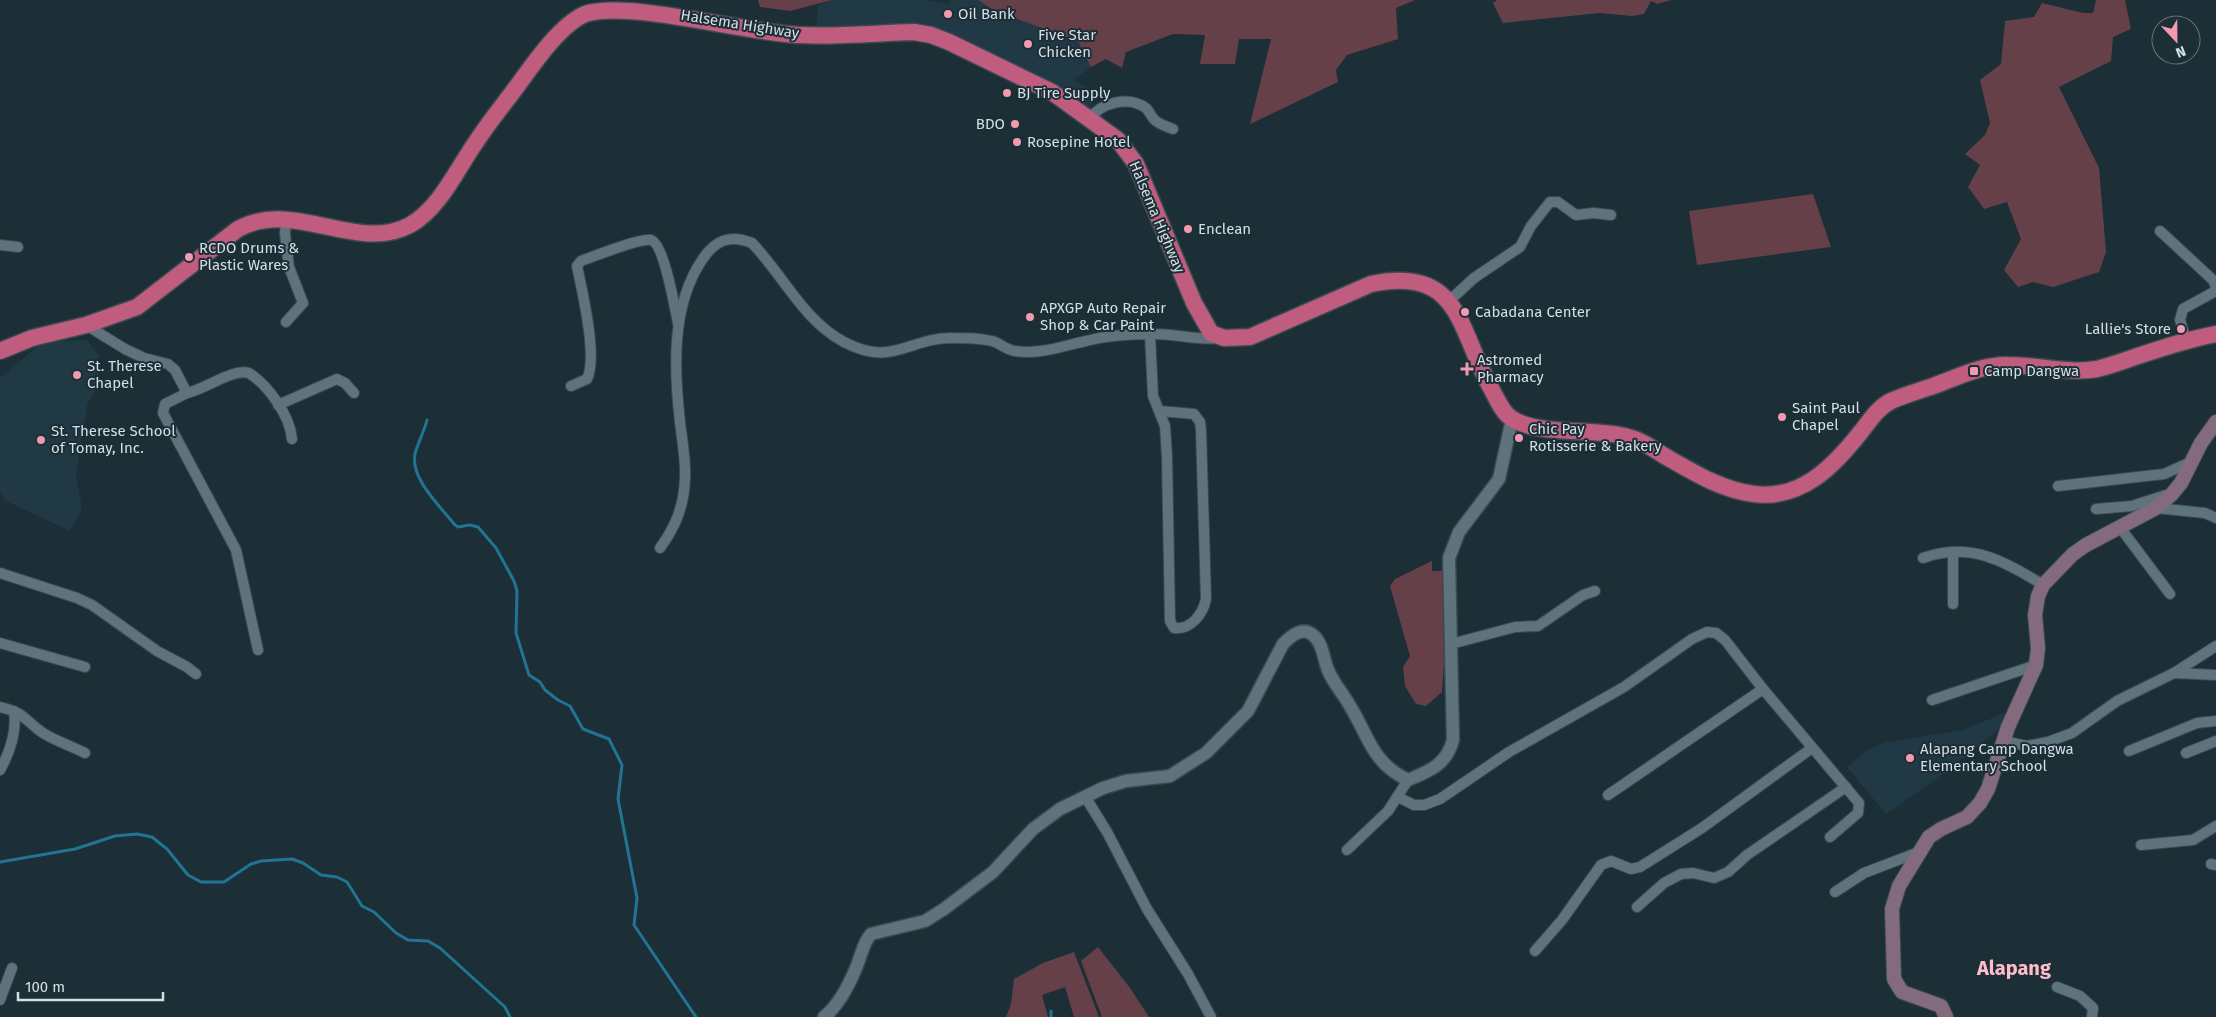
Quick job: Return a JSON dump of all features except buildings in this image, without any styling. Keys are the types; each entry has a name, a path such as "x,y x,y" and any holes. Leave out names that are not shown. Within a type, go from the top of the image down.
{"highway":[{"name":"Halsema Highway","path":"0,351 32,338 86,325 137,307 238,229 262,219 286,219 369,233 393,232 413,223 426,214 436,201 476,141 534,63 570,23 585,14 601,9 652,10 799,35 914,32 931,34 1052,92 1118,140 1136,164 1194,304 1211,333 1224,338"},
{"path":"1224,338 1250,337 1346,294 1390,280 1406,279 1428,285 1439,291 1449,302 1464,328 1488,383 1502,409 1512,419 1548,428 1608,432 1637,439 1703,477 1732,489 1753,494 1774,494 1824,474 1846,452 1880,408 1904,396 1996,365 2070,371 2098,369 2186,340 2216,334"}],"main road":[{"path":"1946,1017 1944,1010 1938,1003 1902,992 1896,984 1893,972 1894,898 1905,874 1935,832 1967,817 1980,803 1995,771 2015,710 2036,665 2038,648 2036,606 2043,585 2073,554 2120,526 2156,508 2172,494 2216,422"}],"street":[{"path":"1090,119 1103,107 1114,102 1128,102 1148,109 1158,123 1173,129"},
{"path":"1449,302 1474,278 1520,247 1531,226 1550,202 1558,202 1576,215 1594,213 1611,215"},
{"path":"286,219 285,234 289,268 303,304 286,322"},
{"path":"2160,231 2213,280 2216,288 2214,292 2183,309 2180,320 2186,340"},
{"path":"660,548 674,529 680,514 686,477 676,374 679,326 685,294 696,269 707,251 719,241 729,238 742,238 752,243 766,257 808,313 826,330 861,350 892,353 929,341 952,338 994,342 1014,351 1037,352 1088,340 1150,334 1205,340 1224,338"},
{"path":"570,386 587,379 590,365 587,323 577,266 579,262 640,241 651,240 659,247 679,326"},
{"path":"0,245 18,247"},
{"path":"675,307 685,294"},
{"path":"86,325 125,349 144,358 168,364 175,370 187,393"},
{"path":"1150,334 1153,396 1165,426 1170,621 1178,629 1195,621 1205,607 1206,600 1201,430 1200,422 1194,414 1160,411"},
{"path":"258,650 236,550 163,413 165,404 187,393 243,371 255,376 278,404 289,420 292,439"},
{"path":"278,404 337,379 344,382 354,393"},
{"path":"1347,850 1376,824 1408,780 1441,764 1450,752 1453,740 1448,558 1459,532 1499,479 1512,419"},
{"path":"2058,486 2164,474 2194,460"},
{"path":"2096,508 2132,506 2172,494"},
{"path":"2156,508 2205,513 2216,518"},
{"path":"2120,526 2170,594"},
{"path":"1953,552 1953,604"},
{"path":"1923,558 1937,553 1973,553 2004,561 2043,585"},
{"path":"0,573 77,598 92,605 157,651 196,674"},
{"path":"1451,644 1515,627 1538,626 1583,595 1594,591"},
{"path":"824,1017 831,1012 853,974 862,948 871,934 925,921 993,872 1047,818 1103,788 1126,781 1170,776 1206,752 1248,711 1283,644 1291,636 1302,631 1312,633 1318,640 1328,669 1351,707 1372,750 1396,774 1408,780"},
{"path":"1398,796 1414,805 1424,805 1440,799 1509,752 1624,687 1692,639 1707,632 1716,633 1725,640 1762,689 1859,803 1860,809 1830,837"},
{"path":"0,643 85,667"},
{"path":"2004,741 2027,746 2055,740 2083,726 2117,702 2174,673 2216,646"},
{"path":"1932,700 2036,665"},
{"path":"2174,673 2216,675"},
{"path":"1608,795 1762,689"},
{"path":"0,707 14,710 26,717 49,737 85,753"},
{"path":"0,770 12,740 16,722 14,710"},
{"path":"2129,751 2197,723 2216,721"},
{"path":"2186,753 2216,740"},
{"path":"1535,951 1562,920 1601,866 1612,861 1631,869 1640,867 1702,828 1812,748"},
{"path":"1637,907 1655,890 1681,874 1693,872 1714,878 1728,872 1747,856 1846,787"},
{"path":"1086,798 1107,832 1147,909 1188,974 1211,1017"},
{"path":"2141,845 2193,840 2216,826"},
{"path":"1835,892 1855,877 1919,852"},
{"path":"0,1000 12,968"},
{"path":"2057,988 2087,1001 2093,1008 2092,1017"}],"shaded area":[{"path":"758,0 832,0 790,11 760,7"},
{"path":"832,0 927,0 948,4 950,0 978,0 995,11 1078,41 1091,67 1074,80 1098,94 1088,111 1061,89 968,41 934,28 816,30 818,5"},
{"path":"978,0 1415,0 1396,8 1398,39 1347,55 1336,70 1338,82 1250,124 1271,39 1239,39 1235,64 1200,64 1205,35 1173,34 1126,52 1122,68 1106,59 1091,67 1078,41 995,11"},
{"path":"1497,0 1672,0 1657,4 1651,1 1644,14 1632,16 1599,13 1503,23 1493,3"},
{"path":"2096,0 2125,0 2131,29 2113,37 2111,61 2059,87 2099,168 2106,252 2099,272 2053,287 2033,282 2018,287 2004,270 2021,239 2007,202 1984,209 1968,187 1980,165 1965,154 1985,135 1990,123 1980,80 2001,64 2005,21 2034,17 2042,3 2083,13 2093,13"},
{"path":"1813,194 1831,247 1697,265 1689,211"},
{"name":"St. Therese School of Tomay, Inc.","path":"87,340 99,355 97,388 87,405 76,475 82,508 70,531 6,501 0,492 0,378 38,346 63,341"},
{"path":"1432,561 1432,571 1443,571 1447,616 1442,692 1426,706 1416,704 1405,686 1403,667 1410,656 1390,586 1395,579"},
{"name":"Alapang Camp Dangwa Elementary School","path":"2012,710 2010,720 1946,772 1886,814 1847,767 1868,750 1884,743 1963,730"},
{"path":"1098,947 1130,988 1149,1017 1102,1017 1081,961"},
{"path":"1074,952 1099,1017 1074,1017 1065,987 1042,995 1048,1017 1006,1017 1011,1004 1014,979 1043,963"}],"waterway":[{"path":"427,420 415,454 417,473 428,492 455,525 458,527 470,525 478,527 496,548 514,581 517,591 516,633 529,675 540,682 545,690 558,700 570,706 583,729 609,739 622,765 618,799 637,898 634,925 696,1017"},
{"path":"0,862 75,849 115,836 137,834 152,837 167,849 188,875 201,882 224,882 251,864 261,861 292,859 303,863 321,875 337,877 347,882 362,906 374,912 396,933 408,940 428,941 440,948 505,1007 510,1017"},
{"path":"1051,1011 1051,1017"}],"place":[{"name":"Oil Bank","path":"948,14"},
{"name":"Five Star Chicken","path":"1028,44"},
{"name":"BJ Tire Supply","path":"1007,93"},
{"name":"BDO","path":"1015,124"},
{"name":"Rosepine Hotel","path":"1017,142"},
{"name":"Enclean","path":"1188,229"},
{"name":"RCDO Drums & Plastic Wares","path":"189,257"},
{"name":"Cabadana Center","path":"1465,312"},
{"name":"APXGP Auto Repair Shop & Car Paint","path":"1030,317"},
{"name":"Lallie's Store","path":"2181,329"},
{"name":"Astromed Pharmacy","path":"1467,369"},
{"name":"Camp Dangwa","path":"1974,371"},
{"name":"St. Therese Chapel","path":"77,375"},
{"name":"Saint Paul Chapel","path":"1782,417"},
{"name":"Chic Pay Rotisserie & Bakery","path":"1519,438"},
{"name":"St. Therese School of Tomay, Inc.","path":"41,440"},
{"name":"Alapang Camp Dangwa Elementary School","path":"1910,758"}],"district":[{"name":"Alapang","path":"2014,968"}]}
